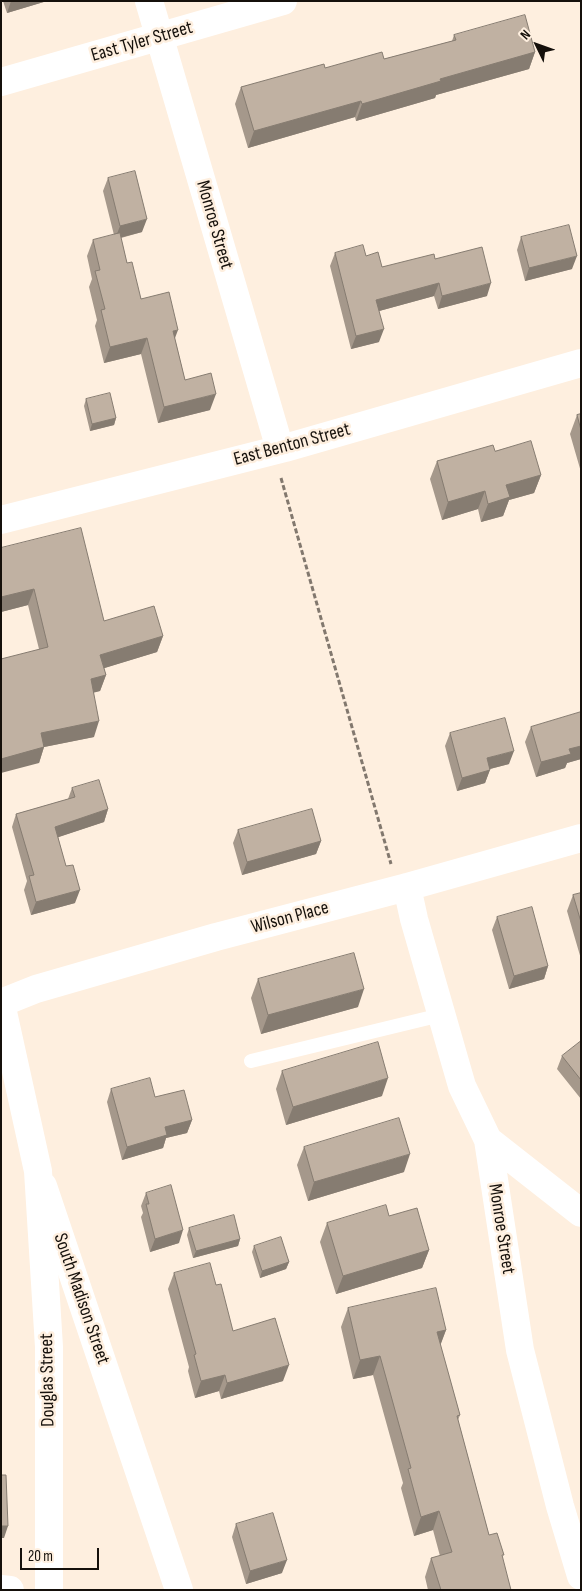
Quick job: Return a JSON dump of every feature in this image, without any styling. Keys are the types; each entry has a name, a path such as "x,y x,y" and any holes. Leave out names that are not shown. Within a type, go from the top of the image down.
{"street":[{"name":"Monroe Street","path":"149,1 280,449"},
{"name":"East Tyler Street","path":"1,82 283,1"},
{"name":"East Benton Street","path":"1,520 280,449 581,364"},
{"name":"Wilson Place","path":"1,1003 36,989 216,937 399,877 581,838"},
{"name":"Monroe Street","path":"399,877 414,919 462,1086 488,1140 520,1350 558,1497 581,1576"},
{"name":"South Madison Street","path":"1,1003 38,1171 179,1590"},
{"path":"488,1140 581,1213"},
{"name":"Douglas Street","path":"38,1171 49,1347 49,1590"},
{"path":"1,1589 10,1590"}],"lane":[{"path":"251,1061 441,1015"}],"path":[{"path":"280,478 399,877"}],"building":[{"path":"525,15 535,52 362,104 361,101 254,131 241,87 324,64 325,68 382,52 384,59 456,40 454,35"},
{"path":"135,171 147,219 120,226 108,178"},
{"path":"569,225 577,256 529,268 521,237"},
{"path":"120,233 127,263 132,262 141,299 169,292 178,330 173,331 185,380 211,373 216,394 164,407 147,338 110,347 101,310 105,309 95,271 100,270 93,240"},
{"path":"363,245 366,256 378,252 382,267 434,254 435,259 482,247 491,283 442,296 439,283 376,300 384,329 356,336 335,253"},
{"path":"110,393 116,418 92,424 86,399"},
{"path":"581,414 581,430 577,415"},
{"path":"531,441 541,475 506,485 510,497 488,504 485,491 448,502 437,461 493,445 495,451"},
{"path":"81,528 104,621 154,606 163,636 100,655 106,675 91,679 99,721 41,733 44,747 1,759 1,659 48,647 34,589 1,597 1,548"},
{"path":"581,712 581,746 569,749 571,754 541,762 531,727"},
{"path":"505,718 514,751 487,758 490,770 462,778 450,733"},
{"path":"99,780 108,809 55,827 66,866 73,865 80,890 36,902 29,876 34,875 16,814 75,797 72,788"},
{"path":"312,809 321,841 247,862 238,830"},
{"path":"581,893 581,922 573,895"},
{"path":"532,907 548,966 514,976 497,917"},
{"path":"354,953 364,989 268,1015 258,979"},
{"path":"581,1041 581,1080 562,1056"},
{"path":"378,1042 388,1078 293,1107 282,1071"},
{"path":"150,1078 155,1097 184,1090 192,1120 165,1127 167,1135 127,1147 111,1089"},
{"path":"399,1118 410,1154 314,1182 304,1147"},
{"path":"171,1185 183,1230 155,1239 146,1204 149,1204 146,1193"},
{"path":"386,1205 389,1216 417,1208 429,1250 343,1276 327,1223"},
{"path":"234,1215 240,1239 196,1251 189,1228"},
{"path":"281,1237 289,1262 262,1271 254,1246"},
{"path":"210,1263 216,1285 221,1284 233,1331 275,1318 289,1365 227,1383 225,1375 201,1381 194,1355 196,1354 174,1273"},
{"path":"436,1288 446,1330 437,1332 460,1415 457,1416 489,1535 497,1533 504,1555 502,1555 511,1590 441,1590 431,1558 452,1552 439,1511 421,1517 408,1469 411,1468 380,1356 360,1360 348,1308"},
{"path":"1,1475 6,1475 8,1526 1,1526"},
{"path":"273,1513 287,1560 250,1571 236,1524"}]}
